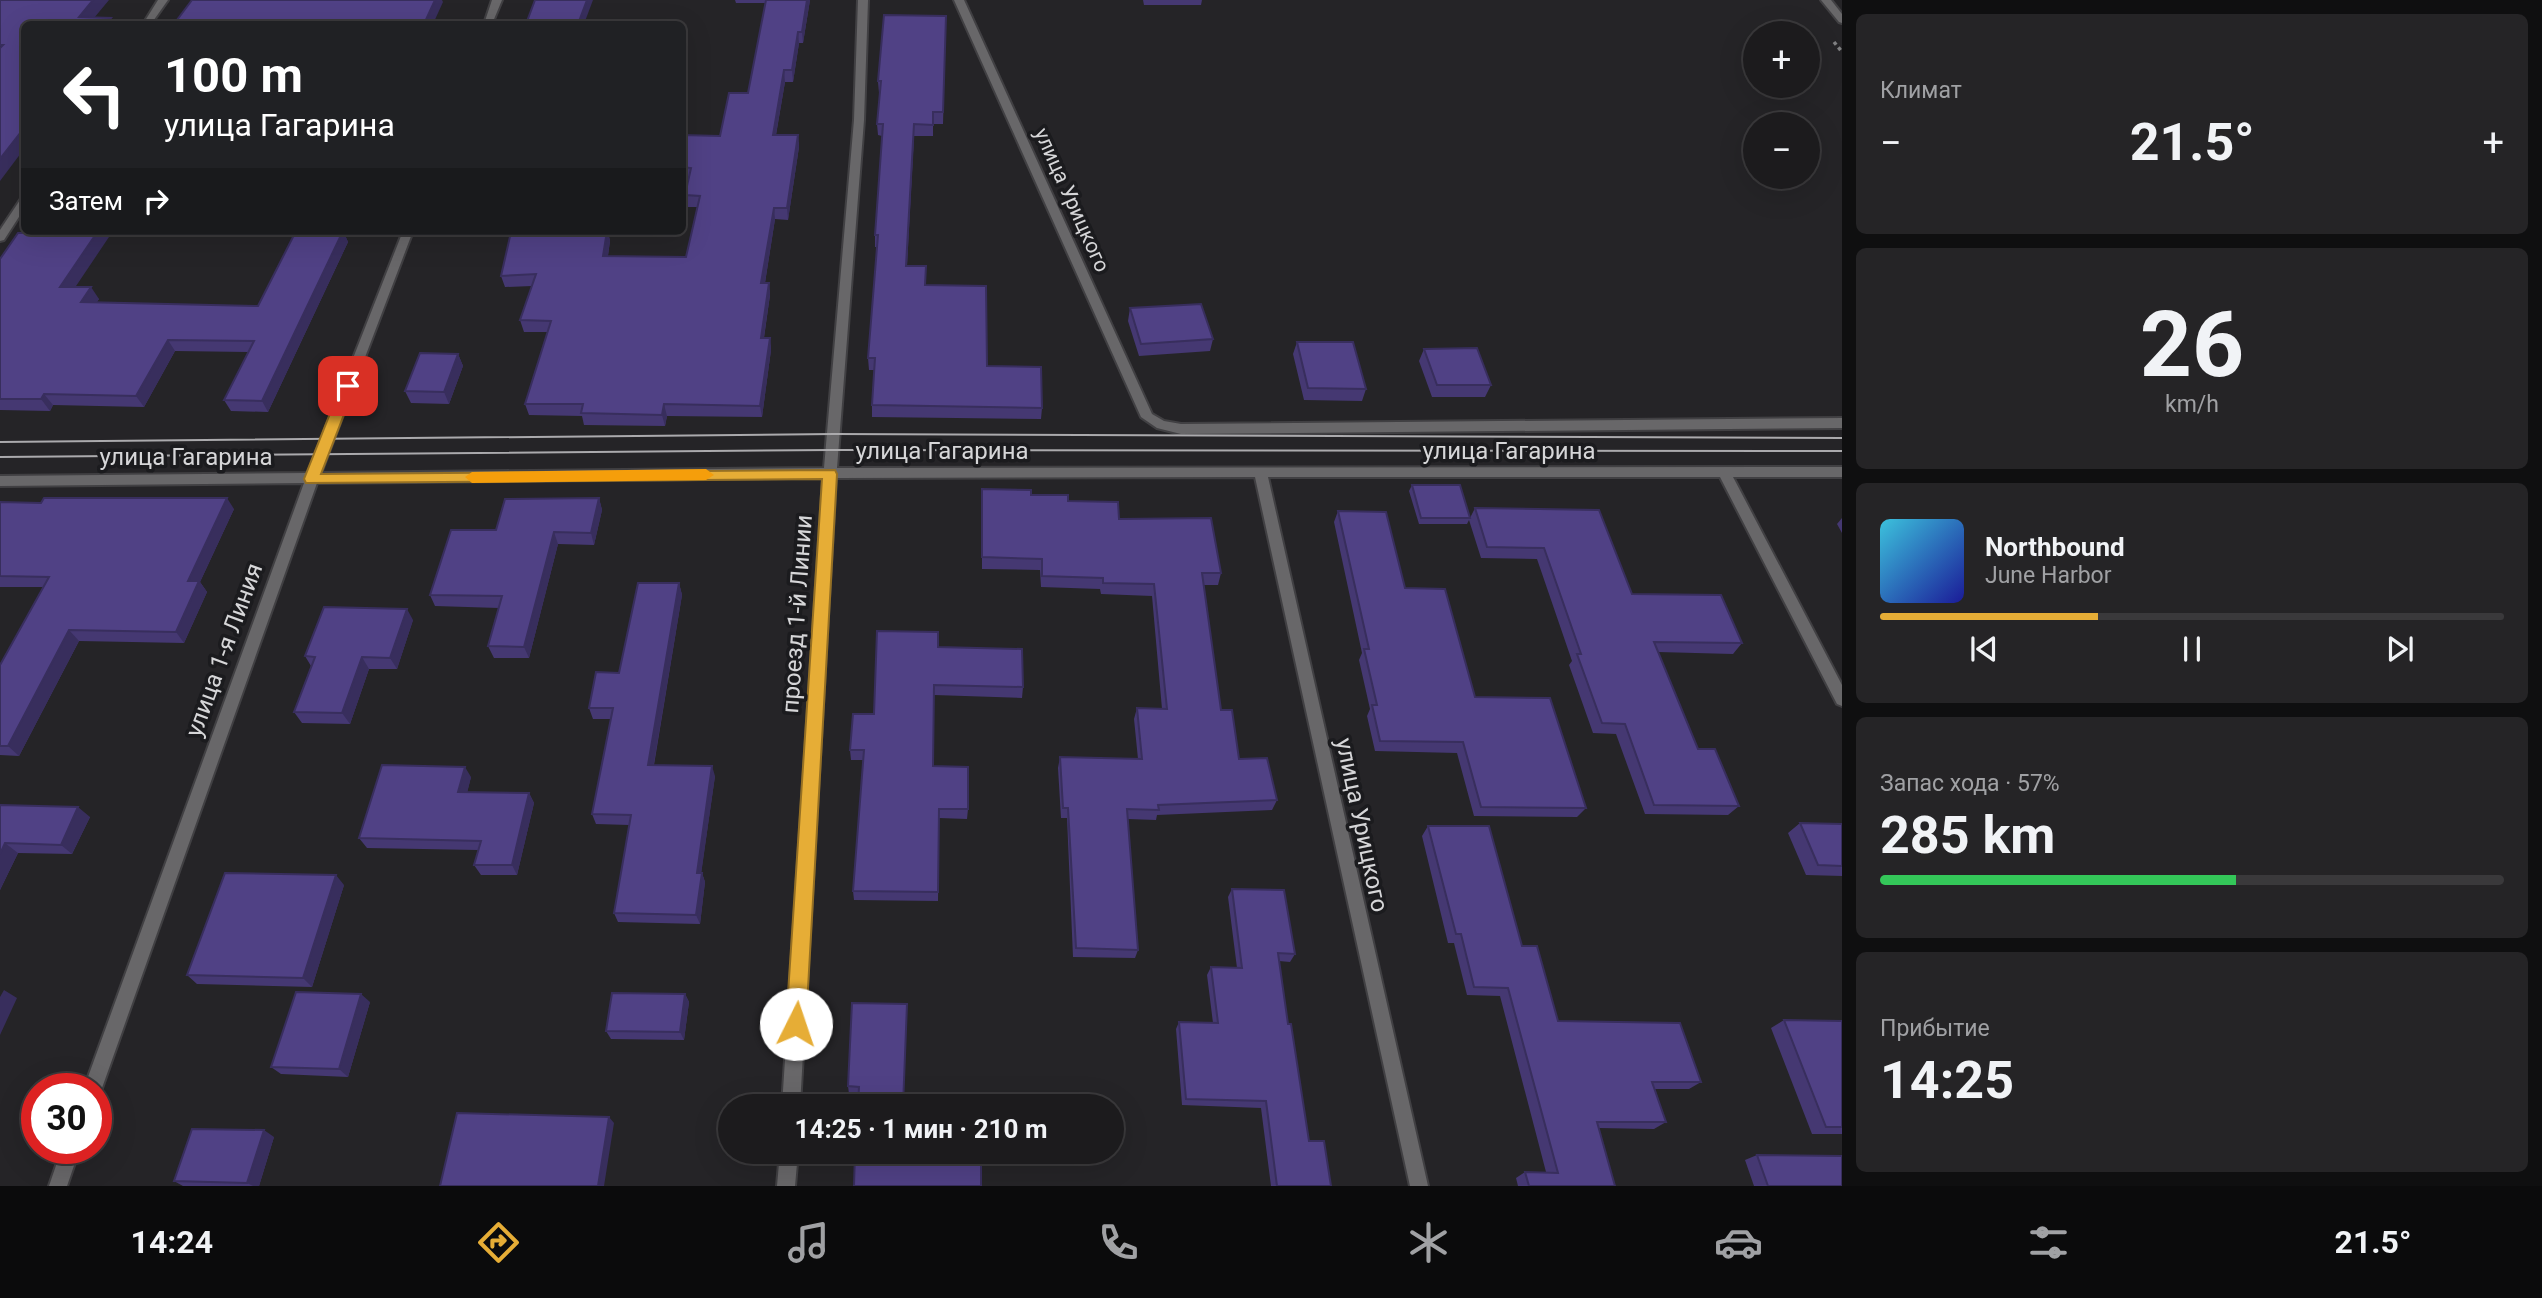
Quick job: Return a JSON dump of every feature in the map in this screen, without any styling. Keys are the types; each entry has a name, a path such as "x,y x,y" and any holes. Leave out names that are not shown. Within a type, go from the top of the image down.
{"street":[{"path":"148,21 163,0"},
{"path":"489,21 498,0"},
{"name":"проезд 1-й Линии","path":"792,1094 830,474 859,120 863,0"},
{"name":"улица Урицкого","path":"959,0 1147,416"},
{"path":"1826,0 1842,20"},
{"path":"0,238 21,206"},
{"name":"улица 1-я Линия","path":"98,1073 312,479 406,235"},
{"name":"улица Гагарина","path":"1147,416 1161,425 1181,429 1842,424"},
{"name":"улица Гагарина","path":"0,481 830,474 1842,472"},
{"path":"1724,473 1842,700"},
{"name":"улица Урицкого","path":"1261,474 1419,1186"},
{"path":"58,1186 66,1164"},
{"path":"786,1186 788,1164"}],"building":[{"path":"0,0 93,0 79,17 111,18 108,21 21,21 21,132 0,159 0,48 3,45 0,45"},
{"path":"192,0 435,0 425,21 176,21"},
{"path":"535,0 587,0 579,21 527,21"},
{"path":"766,0 807,0 792,70 784,70 773,135 798,135 787,208 774,208 761,283 769,283 761,338 770,338 760,406 664,404 662,415 581,413 583,404 525,404 551,321 520,320 536,274 501,276 510,235 606,235 603,256 686,257 700,196 686,195 691,168 686,167 686,135 720,136 729,93 748,93"},
{"path":"884,15 946,16 943,112 933,112 933,125 914,124 906,266 926,266 925,285 986,286 987,366 1041,367 1042,408 872,405 875,358 868,358 878,235 875,235 883,124 877,124 881,81 878,81"},
{"path":"18,233 95,235 60,287 91,287 81,302 258,306 294,235 341,235 262,401 224,400 254,341 168,340 136,396 44,394 41,399 0,399 0,259"},
{"path":"1201,304 1213,339 1141,344 1130,308"},
{"path":"1297,342 1353,342 1366,389 1308,388"},
{"path":"1477,348 1491,385 1437,385 1424,349"},
{"path":"420,353 458,354 444,392 405,391"},
{"path":"1412,485 1460,485 1470,518 1421,518"},
{"path":"982,489 1031,490 1031,495 1068,495 1068,501 1118,502 1119,519 1211,518 1221,573 1202,573 1221,710 1232,710 1239,759 1267,758 1277,800 1158,805 1159,810 1127,809 1138,950 1076,948 1068,808 1063,808 1060,757 1142,759 1137,708 1167,709 1154,584 1103,583 1103,578 1042,576 1042,559 982,557"},
{"path":"44,498 227,498 188,581 199,581 176,632 69,630 8,746 0,746 0,665 49,577 0,576 0,502 41,503"},
{"path":"599,498 591,533 554,532 524,647 488,646 502,596 430,595 451,530 496,530 505,499"},
{"path":"1475,508 1599,510 1632,594 1721,595 1742,643 1654,642 1698,749 1715,749 1739,806 1654,805 1625,724 1602,723 1544,548 1487,547"},
{"path":"1338,511 1386,512 1405,588 1445,589 1475,697 1550,698 1586,808 1481,807 1463,742 1380,741 1372,705 1377,705 1364,649 1369,649"},
{"path":"638,583 679,583 648,765 712,766 697,873 702,873 696,915 614,913 631,815 592,814 613,708 589,708 596,672 619,673"},
{"path":"324,607 407,609 390,658 362,657 342,713 294,712 315,657 305,656"},
{"path":"877,631 938,632 938,647 1022,649 1023,687 934,685 933,766 968,767 968,809 939,809 938,892 853,891 864,750 850,750 853,714 874,714"},
{"path":"382,765 465,767 458,792 529,793 512,865 474,865 481,841 359,838"},
{"path":"0,805 78,807 61,845 5,843 0,854"},
{"path":"1800,823 1842,824 1842,866 1818,865"},
{"path":"1428,826 1489,826 1522,946 1537,946 1558,1021 1680,1023 1701,1082 1652,1082 1666,1122 1597,1122 1615,1186 1529,1186 1525,1172 1558,1173 1508,988 1474,987 1461,934 1456,934"},
{"path":"225,873 336,875 303,978 187,975"},
{"path":"1232,889 1284,890 1295,954 1278,953 1288,1024 1291,1024 1309,1141 1324,1141 1331,1186 1277,1186 1266,1101 1186,1099 1179,1022 1218,1023 1211,967 1242,968"},
{"path":"296,992 361,994 339,1069 271,1067"},
{"path":"612,993 685,994 680,1032 606,1031"},
{"path":"852,1003 907,1004 903,1094 859,1094 859,1087 848,1086"},
{"path":"1784,1020 1842,1021 1842,1127 1826,1127"},
{"path":"457,1113 609,1117 598,1186 440,1186"},
{"path":"192,1129 264,1130 247,1183 174,1181"},
{"path":"1757,1155 1842,1156 1842,1186 1768,1186"},
{"path":"855,1164 981,1164 981,1186 854,1186"}],"tram line":[{"path":"0,442 834,434 1842,438"},
{"path":"0,457 832,450 1842,451"}],"slow traffic":[{"path":"472,477 706,475"}],"route":[{"path":"348,386 312,479 830,474 796,1024"}]}
